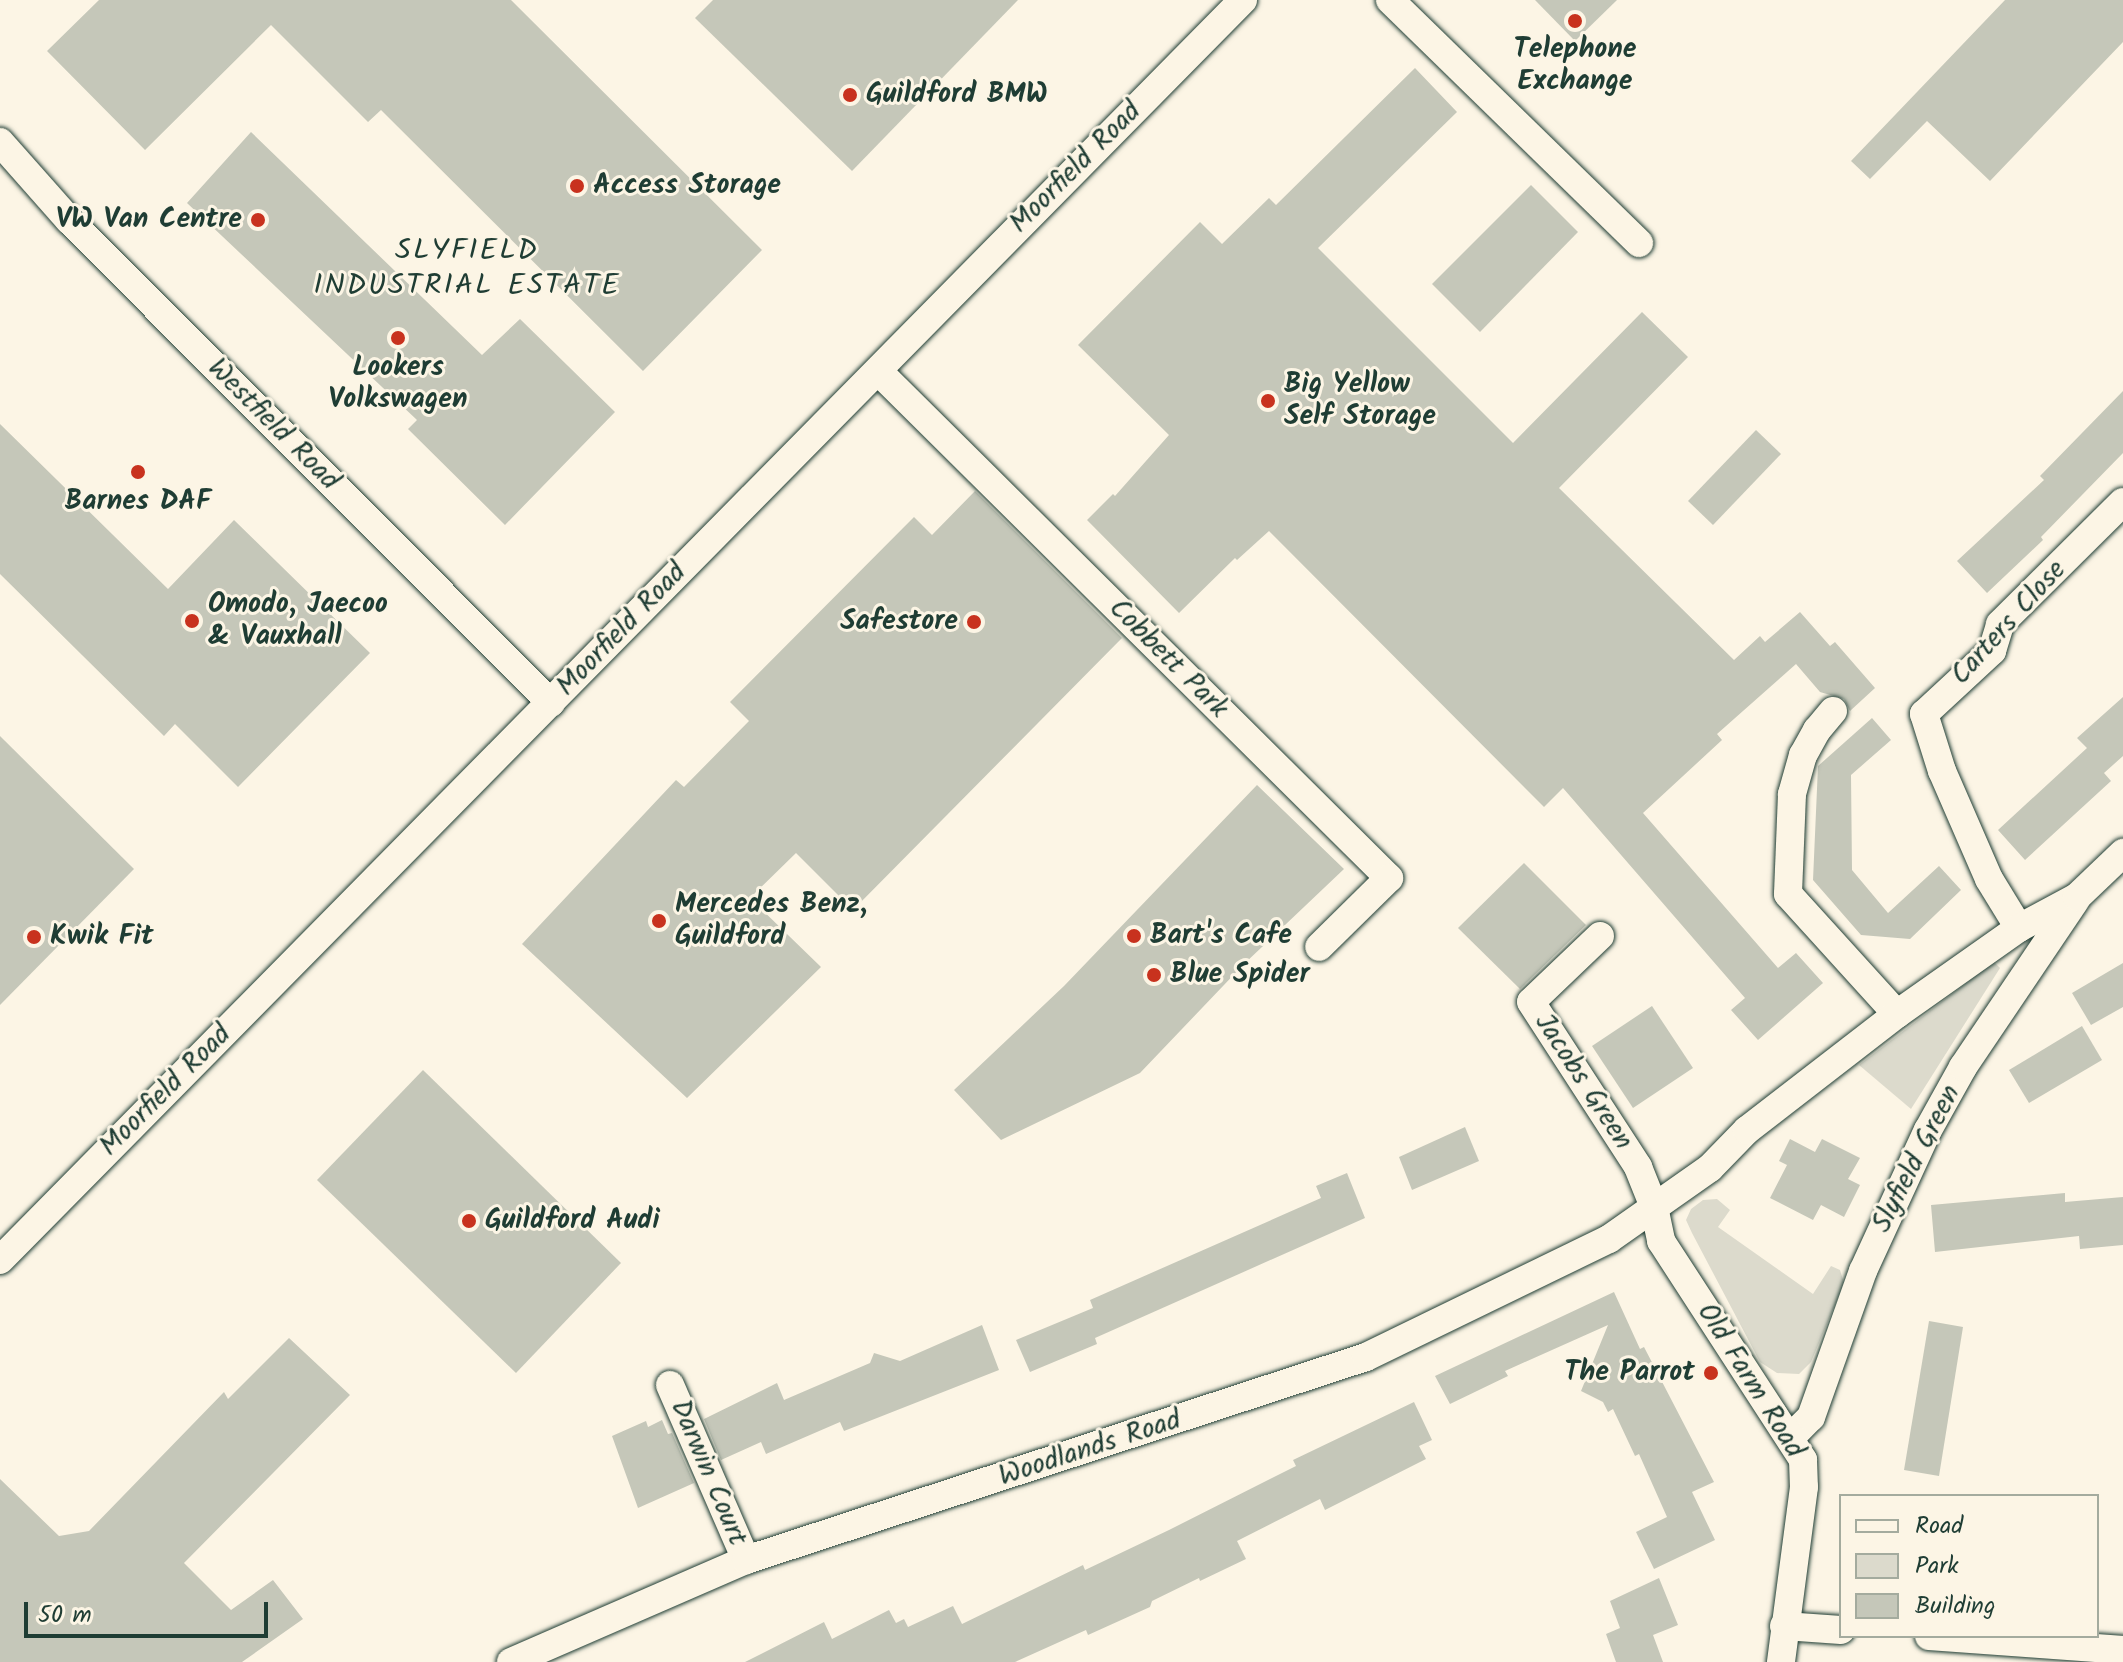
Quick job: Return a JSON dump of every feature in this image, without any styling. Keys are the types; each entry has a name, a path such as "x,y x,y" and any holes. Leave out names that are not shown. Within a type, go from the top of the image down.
{"street":[{"name":"Moorfield Road","path":"0,1260 1243,0"},
{"path":"1390,0 1639,243"},
{"name":"Westfield Road","path":"0,142 69,220 551,703"},
{"name":"Cobbett Park","path":"878,371 1389,878 1319,947"},
{"name":"Carters Close","path":"2019,928 1989,879 1942,771 1924,714 1992,651 2000,624 2123,502"},
{"path":"1833,711 1817,730 1803,755 1792,794 1788,894 1897,1014"},
{"name":"Slyfield Green","path":"1791,1437 1811,1417 1863,1271 1928,1130 1963,1067 2077,897 2123,853"},
{"name":"Slyfield Green","path":"1654,1207 1710,1168 1747,1130 1897,1014 2019,928 2077,897"},
{"name":"Jacobs Green","path":"1600,936 1531,1002 1638,1167 1654,1207"},
{"name":"Old Farm Road","path":"1654,1207 1661,1241 1791,1437 1803,1460 1804,1487 1781,1662"},
{"name":"Woodlands Road","path":"511,1662 746,1560 1366,1357 1609,1239 1654,1207"},
{"name":"Darwin Court","path":"670,1385 746,1560"},
{"path":"1784,1626 1839,1630"},
{"path":"1957,1638 2123,1650"}],"green space":[{"path":"1994,962 2000,968 1911,1109 1859,1065"},
{"path":"1717,1199 1730,1210 1718,1227 1813,1294 1831,1266 1840,1270 1844,1283 1811,1362 1799,1374 1777,1373 1760,1362 1692,1233 1686,1220 1691,1209 1703,1200"}],"building":[{"name":"Access Storage","path":"99,0 511,0 762,250 643,371 381,110 368,122 271,25 145,150 47,51"},
{"name":"Guildford BMW","path":"713,0 1018,0 852,171 695,18"},
{"name":"Telephone Exchange","path":"1535,0 1617,0 1575,41"},
{"path":"2005,0 2123,0 2123,42 1990,181 1927,121 1870,179 1851,161"},
{"path":"1415,68 1457,112 1318,248 1513,443 1642,312 1688,357 1559,488 1734,660 1760,636 1765,642 1800,612 1830,646 1835,642 1875,688 1850,711 1844,699 1820,692 1796,664 1717,734 1722,740 1643,813 1778,968 1796,953 1823,983 1758,1040 1731,1010 1745,998 1563,788 1544,807 1269,531 1237,560 1235,558 1179,613 1087,520 1113,494 1115,496 1169,435 1078,345 1200,222 1222,244 1269,198 1276,205"},
{"name":"Lookers Volkswagen","path":"251,132 482,355 520,319 615,412 505,525 408,429 417,420 187,203"},
{"path":"1531,185 1578,232 1480,332 1432,284"},
{"path":"2123,391 2123,453 2041,537 2043,540 1987,593 1957,561 2044,480 2040,476"},
{"name":"Omodo, Jaecoo & Vauxhall","path":"0,424 168,589 234,520 370,653 238,787 175,724 164,736 0,574"},
{"path":"1756,430 1781,454 1713,525 1688,501"},
{"path":"975,491 1122,638 853,910 796,853 750,898 821,967 687,1098 522,944 676,780 684,787 749,721 730,702 914,517 932,535"},
{"path":"2123,697 2123,756 2104,773 2111,781 2025,860 1998,830 2087,748 2077,738"},
{"path":"1872,718 1891,740 1851,775 1852,870 1888,913 1939,866 1961,890 1910,939 1861,935 1813,880 1818,766"},
{"name":"Kwik Fit","path":"0,736 134,869 0,1005"},
{"path":"1257,785 1344,869 1244,964 1140,1073 1001,1140 954,1090 1064,986"},
{"path":"1524,863 1586,925 1520,989 1458,928"},
{"path":"2123,963 2123,1007 2091,1025 2072,993"},
{"path":"1652,1006 1693,1068 1633,1108 1592,1046"},
{"path":"2082,1026 2102,1060 2029,1103 2009,1070"},
{"name":"Guildford Audi","path":"423,1070 621,1263 516,1373 317,1180"},
{"path":"1465,1127 1479,1161 1412,1190 1399,1157"},
{"path":"1790,1139 1815,1152 1822,1139 1860,1158 1848,1179 1860,1185 1844,1217 1821,1205 1813,1220 1770,1198 1787,1165 1779,1161"},
{"path":"1347,1173 1365,1218 1095,1338 1097,1344 1030,1372 1016,1340 1093,1308 1090,1300 1321,1198 1316,1186"},
{"path":"2065,1193 2065,1202 2123,1197 2123,1245 2080,1249 2079,1236 1935,1252 1931,1205"},
{"path":"1614,1292 1640,1349 1644,1347 1714,1482 1692,1492 1715,1540 1654,1569 1636,1532 1667,1517 1639,1454 1635,1456 1613,1409 1608,1412 1603,1402 1581,1391 1608,1325 1505,1371 1508,1376 1450,1404 1435,1376"},
{"path":"1929,1321 1963,1327 1939,1476 1904,1470"},
{"path":"982,1325 999,1370 844,1431 840,1422 766,1454 761,1442 721,1460 704,1419 777,1383 784,1400 870,1363 874,1353 900,1361"},
{"path":"289,1338 350,1395 184,1563 231,1610 273,1580 303,1619 242,1662 0,1662 0,1479 59,1536 89,1531 224,1392 228,1399"},
{"path":"1414,1402 1432,1440 1419,1446 1426,1459 1325,1510 1320,1499 1237,1541 1246,1559 1200,1581 1199,1578 1152,1601 1150,1607 1088,1635 1086,1630 1015,1662 745,1662 824,1622 832,1639 889,1610 896,1623 904,1619 908,1627 953,1606 962,1624 1083,1565 1085,1570 1169,1530 1296,1466 1293,1460"},
{"path":"662,1420 668,1434 672,1433 694,1483 638,1508 612,1436 646,1421 648,1427"},
{"path":"1659,1578 1678,1625 1653,1635 1663,1662 1616,1662 1606,1634 1620,1628 1610,1601"}],"place":[{"name":"Telephone Exchange","path":"1575,21"},
{"name":"Guildford BMW","path":"850,95"},
{"name":"Access Storage","path":"577,186"},
{"name":"VW Van Centre","path":"258,220"},
{"name":"Lookers Volkswagen","path":"398,338"},
{"name":"Big Yellow Self Storage","path":"1268,401"},
{"name":"Barnes DAF","path":"138,472"},
{"name":"Omodo, Jaecoo & Vauxhall","path":"192,621"},
{"name":"Safestore","path":"974,622"},
{"name":"Mercedes Benz, Guildford","path":"659,921"},
{"name":"Bart's Cafe","path":"1134,936"},
{"name":"Kwik Fit","path":"34,937"},
{"name":"Blue Spider","path":"1154,975"},
{"name":"Guildford Audi","path":"469,1221"},
{"name":"The Parrot","path":"1711,1373"}],"district":[{"name":"SLYFIELD INDUSTRIAL ESTATE","path":"467,268"}]}
